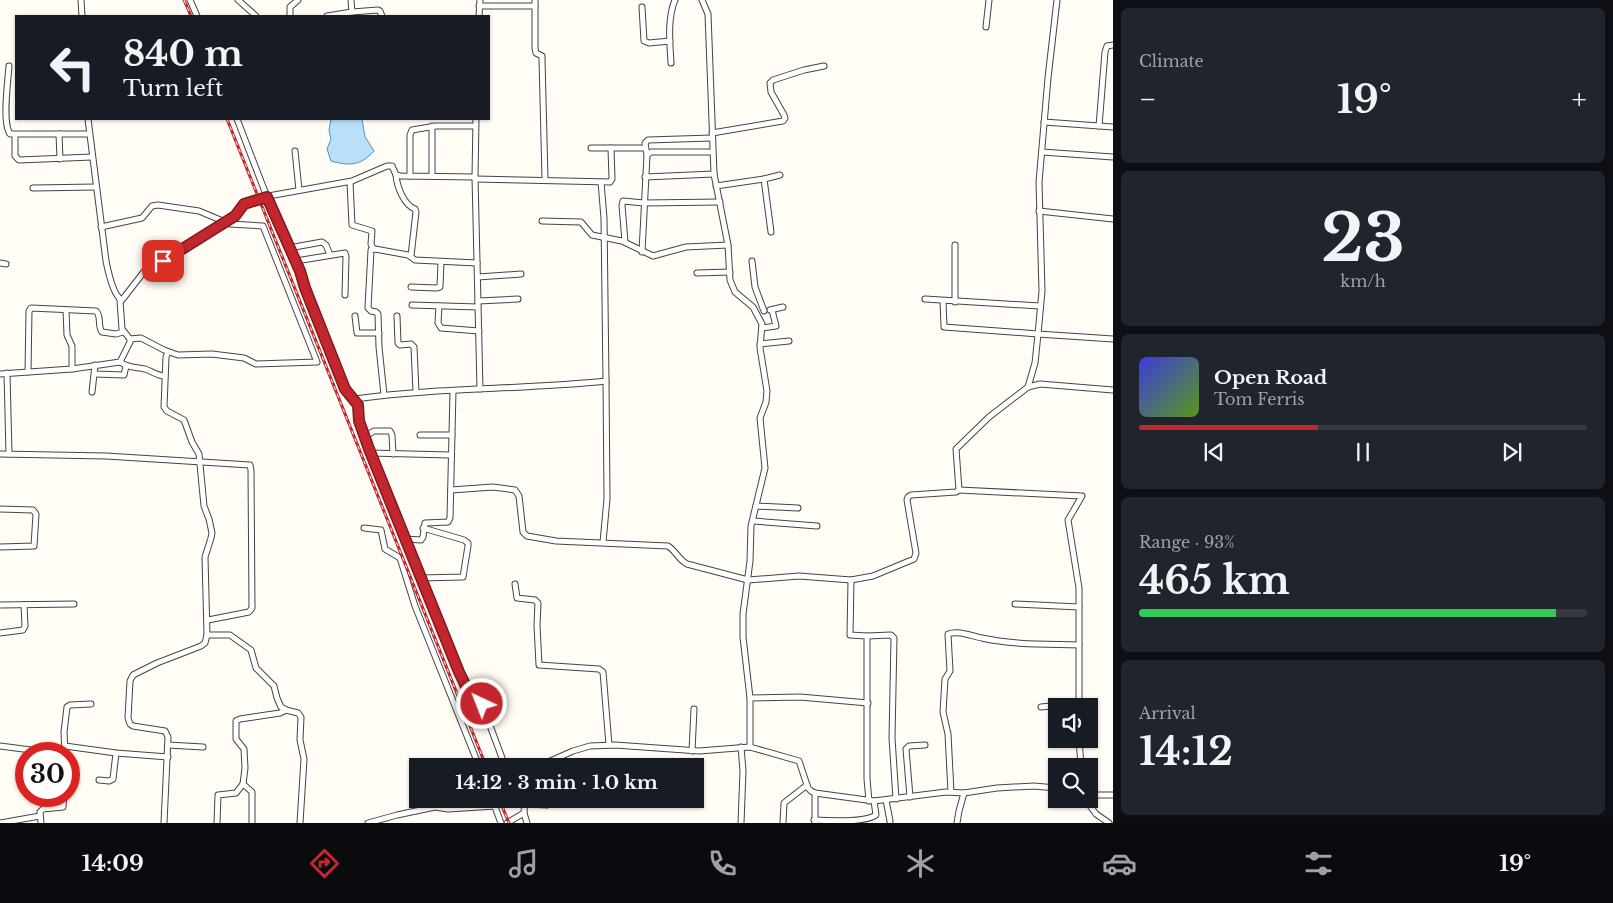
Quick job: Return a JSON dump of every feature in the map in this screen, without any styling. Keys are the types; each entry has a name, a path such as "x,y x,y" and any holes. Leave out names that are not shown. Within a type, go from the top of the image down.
{"street":[{"path":"81,0 82,15"},
{"path":"190,0 197,15"},
{"path":"238,0 255,15"},
{"path":"290,15 291,2 298,0"},
{"path":"351,0 352,12"},
{"path":"535,0 535,48 536,53 542,56 545,179"},
{"path":"671,63 672,8 675,0"},
{"path":"702,0 708,14 714,174 728,245 732,287 753,307 762,328 760,344 767,396 760,418 765,468 752,521 742,632 750,698 750,747"},
{"path":"986,27 989,0"},
{"path":"1028,387 1035,363 1038,334 1042,273 1039,211 1042,152 1058,0"},
{"path":"479,3 513,3 535,6"},
{"path":"642,7 644,41 649,43 670,41"},
{"path":"335,15 378,10 382,15"},
{"path":"1100,126 1105,52 1107,46 1113,45"},
{"path":"9,66 7,129 10,134 89,134"},
{"path":"642,252 645,143 648,140 712,136 783,121 784,115 771,92 770,84 773,80 824,66"},
{"path":"0,93 8,93"},
{"path":"88,120 101,227 109,275 117,297 120,300 123,332 130,339"},
{"path":"237,120 267,197 296,261 345,389 358,405 358,418 364,437 420,578 470,695 482,704 502,758"},
{"path":"476,120 475,178 480,389"},
{"path":"1044,122 1113,127"},
{"path":"410,176 410,132 414,129 432,126 475,126"},
{"path":"432,126 432,176"},
{"path":"0,129 7,129"},
{"path":"59,134 60,159"},
{"path":"15,135 17,159 92,157"},
{"path":"591,148 646,152 712,152"},
{"path":"396,175 612,181 611,148"},
{"path":"295,151 299,190"},
{"path":"1042,152 1113,157"},
{"path":"120,300 124,298 150,264 167,260 237,214 244,204 299,190 350,182 368,176 387,166 392,166 407,204 415,209 416,212 410,256"},
{"path":"645,177 714,174"},
{"path":"716,186 780,175"},
{"path":"764,179 771,232"},
{"path":"350,182 352,225 372,231 368,308 378,314 384,395"},
{"path":"601,182 604,218 607,498 603,542"},
{"path":"33,188 96,187"},
{"path":"624,242 622,202 626,200 644,203 720,202"},
{"path":"101,227 142,218 152,206 158,204 199,211 233,225 262,226 265,229 317,362 256,364 244,358 212,354 178,355 141,338 130,339"},
{"path":"1039,211 1113,219"},
{"path":"542,221 581,222 592,235 624,242 649,256 656,256 682,248 728,245"},
{"path":"289,248 322,242 326,245 330,255"},
{"path":"955,245 955,302"},
{"path":"372,249 410,256 415,260 477,263"},
{"path":"296,261 343,252 346,254 345,295"},
{"path":"752,261 755,287 764,311"},
{"path":"411,287 440,287 442,262"},
{"path":"697,272 730,272"},
{"path":"478,277 520,274"},
{"path":"412,305 478,304 518,299"},
{"path":"924,300 1040,306"},
{"path":"943,301 944,327 1113,339"},
{"path":"439,306 438,323 441,328 478,331"},
{"path":"757,313 783,307"},
{"path":"28,372 29,309 31,308 96,311 99,314 99,328 102,332 116,334 123,332"},
{"path":"66,310 67,335 72,346 72,369"},
{"path":"762,328 776,326 772,310"},
{"path":"355,316 357,333 379,334"},
{"path":"397,316 398,343 400,345 411,344 414,346 416,392"},
{"path":"120,362 130,339"},
{"path":"760,344 789,341"},
{"path":"164,823 168,737 165,730 130,724 128,718 131,678 133,675 157,663 205,643 208,620 205,557 212,533 204,506 199,454 192,442 185,422 165,409 166,357 168,352"},
{"path":"0,374 72,369 120,362 126,366 146,369 159,376 165,376"},
{"path":"92,392 95,365"},
{"path":"95,374 124,375 126,366"},
{"path":"7,373 9,454"},
{"path":"355,400 416,392 560,386 606,381"},
{"path":"959,490 956,449 989,417 1028,387 1040,384 1113,390"},
{"path":"405,539 421,540 426,522 449,521 453,391"},
{"path":"364,437 374,431 390,431 393,454"},
{"path":"420,435 452,435"},
{"path":"370,453 450,455"},
{"path":"0,454 106,456 250,465 252,608 249,612 208,620"},
{"path":"451,490 493,487 515,490 520,496 521,526 527,536 556,541 668,546 675,550 680,560 687,564 748,580 799,576 851,580 873,576 911,561 916,556 907,500 911,495 956,492 959,490 1082,496 1068,520 1079,588 1079,698"},
{"path":"756,506 798,508"},
{"path":"0,509 33,510 36,514 34,546 0,547"},
{"path":"752,521 817,526"},
{"path":"364,528 381,530 385,549 400,558 415,606 476,758"},
{"path":"420,578 463,577 468,546 468,543 464,540 424,528"},
{"path":"851,580 850,635 891,635 894,638 892,738 896,799"},
{"path":"515,584 517,598 535,600 538,603 539,665 599,669 603,672 608,746"},
{"path":"0,605 74,604"},
{"path":"1014,604 1079,607"},
{"path":"0,633 23,630 24,605"},
{"path":"951,792 948,741 943,712 945,679 950,671 948,634 969,634 985,639 1079,645"},
{"path":"207,635 230,635 251,650 256,668 274,686 282,707 300,714 302,720 300,740 304,759 300,823"},
{"path":"868,636 867,779 879,823"},
{"path":"750,698 800,697 868,703"},
{"path":"65,742 68,705 91,704"},
{"path":"1041,707 1048,707"},
{"path":"692,751 694,709"},
{"path":"217,823 218,795 236,793 243,784 245,752 236,739 236,721 240,718 280,713 286,710"},
{"path":"168,745 203,747"},
{"path":"0,746 15,748"},
{"path":"558,758 590,746 692,751 750,747 799,761 810,791 816,794 872,801 951,792 964,793 1034,786 1048,787"},
{"path":"910,797 906,749 909,746 925,746"},
{"path":"80,749 91,748 116,753 168,757"},
{"path":"741,748 741,823"},
{"path":"99,780 109,781 113,779 116,753"},
{"path":"243,784 252,792 252,823"},
{"path":"783,823 784,803 807,785"},
{"path":"957,823 964,793"},
{"path":"816,794 814,821 846,822 868,820 876,815"},
{"path":"1098,795 1113,795"},
{"path":"886,800 890,821"},
{"path":"41,823 40,816 43,809 63,807"},
{"path":"368,823 435,808 464,808"},
{"path":"496,808 501,823"},
{"path":"524,808 527,823"},
{"path":"1092,808 1096,814 1111,822"},
{"path":"507,823 524,813"},
{"path":"0,822 40,816"}],"water":[{"path":"331,120 362,120 365,137 374,151 364,160 354,164 331,161 327,149 331,139 329,130"}],"railway":[{"path":"184,0 191,15"},
{"path":"227,120 483,758"},
{"path":"503,808 509,823"}],"route":[{"path":"163,261 235,216 244,204 267,197 300,271 345,389 357,402 358,418 369,449 459,672 471,697 482,704"}]}
